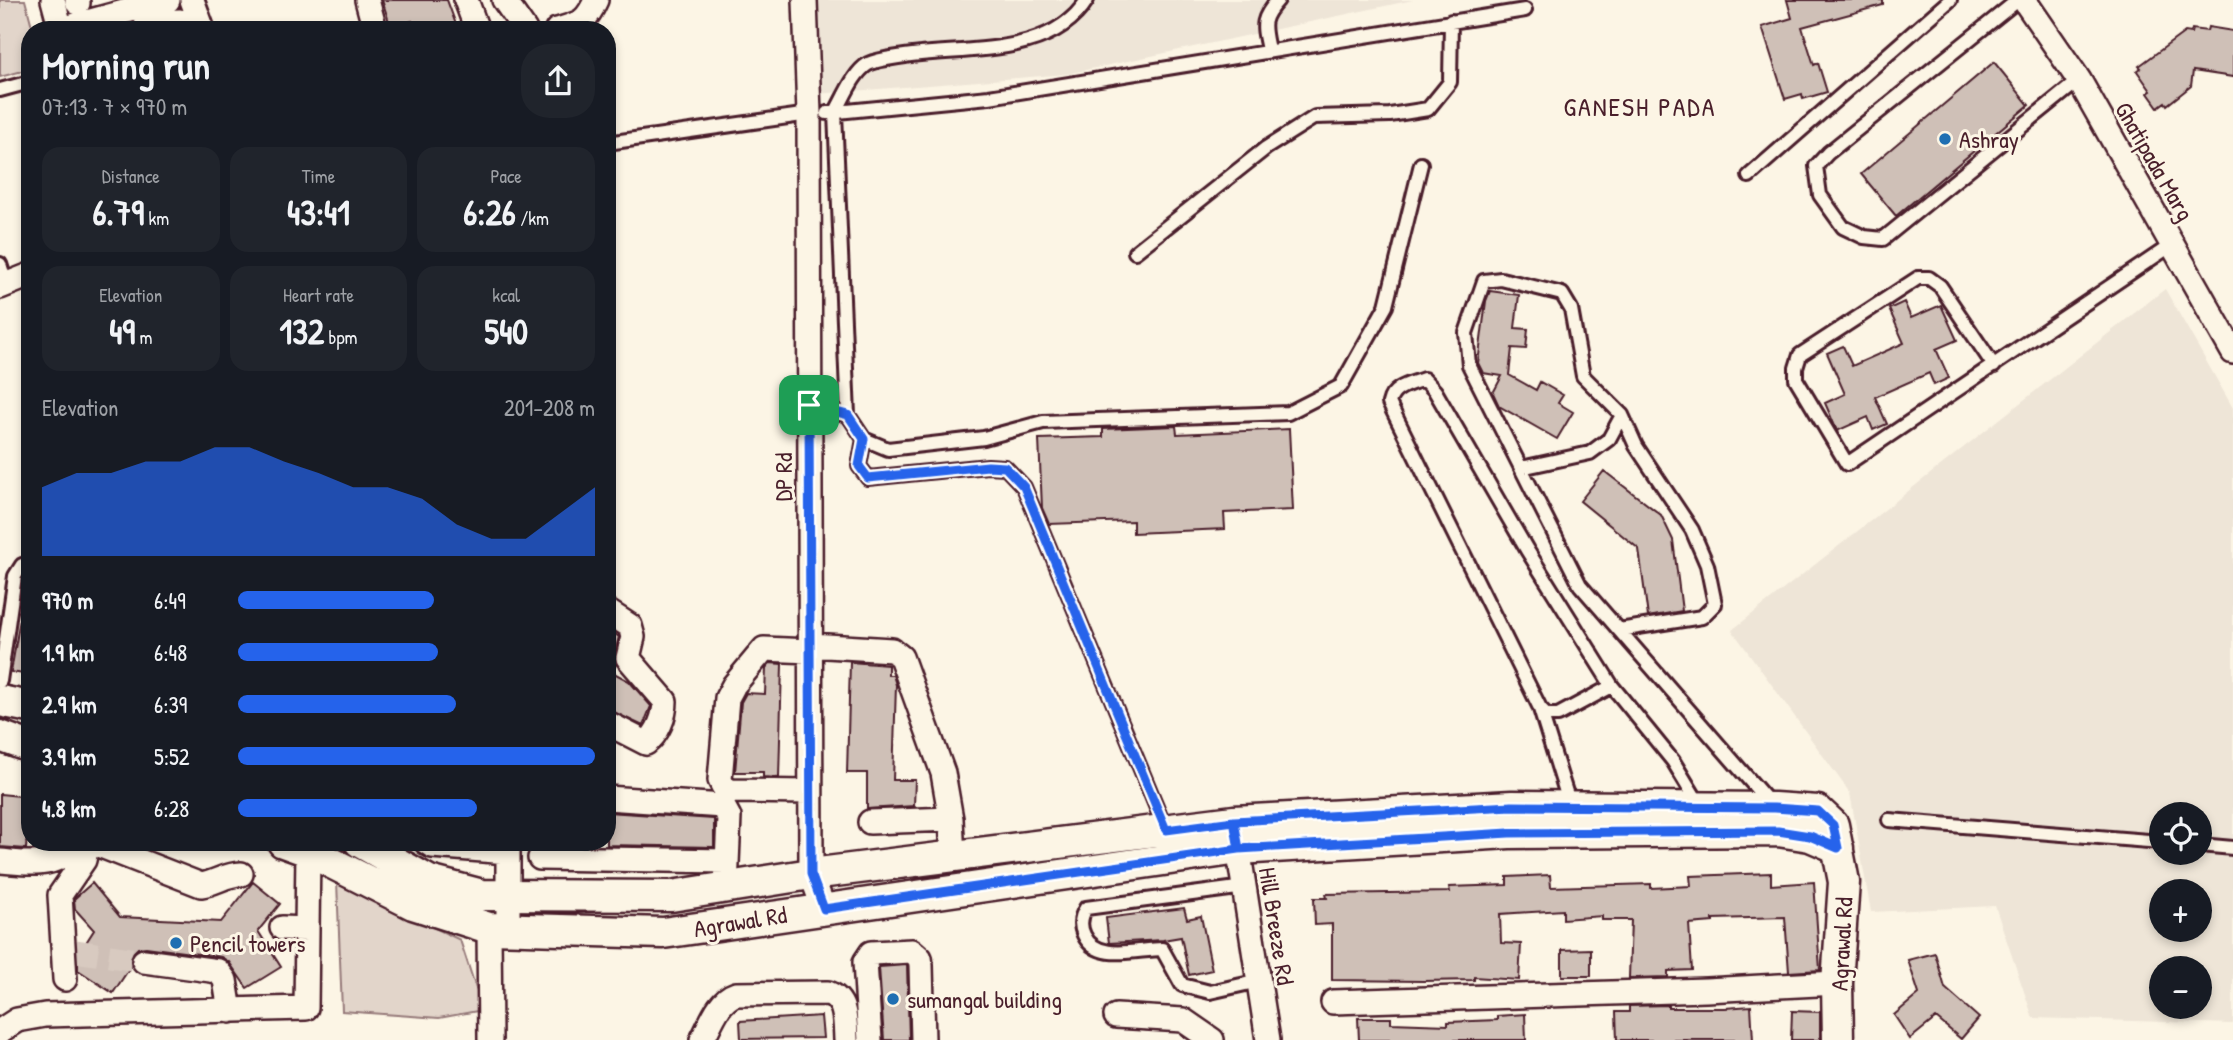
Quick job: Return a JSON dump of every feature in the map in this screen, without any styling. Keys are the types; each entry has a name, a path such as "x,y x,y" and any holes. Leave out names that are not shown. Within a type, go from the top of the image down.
{"street":[{"path":"53,0 59,21"},
{"path":"192,0 200,21"},
{"path":"368,0 373,21"},
{"path":"466,0 474,21"},
{"path":"504,0 519,21"},
{"path":"583,21 596,0"},
{"name":"DP Rd","path":"804,0 824,113 809,405 811,874 824,909"},
{"name":"Ghatipada Marg","path":"2024,0 2079,80 2233,352"},
{"path":"91,21 154,2"},
{"path":"2,278 21,276"},
{"path":"616,617 630,626 633,637 628,658 665,701 665,713 652,739 646,743 616,728"},
{"path":"809,792 730,791 723,786 720,780 724,711 734,685 764,649 892,650 901,657 943,773 951,819 953,857"},
{"path":"0,701 21,705"},
{"path":"0,736 21,744"},
{"path":"540,858 726,874 729,817 723,806 616,799"},
{"name":"Agrawal Rd","path":"305,851 414,904 498,928 663,933 824,909 1236,835 1512,806 1774,808 1818,811 1833,825 1844,882 1837,983 1838,1040"},
{"path":"870,822 951,819"},
{"name":"Agrawal Rd","path":"376,851 429,881 482,895 508,897 671,896 726,874 811,874 1166,830 1236,835 1765,831 1810,836 1838,848"},
{"name":"Hill Breeze Rd","path":"1236,835 1268,1040"},
{"path":"0,861 36,864 55,861 68,851"},
{"path":"65,979 69,950 60,895 86,851"},
{"path":"113,851 201,885 230,874 241,874"},
{"path":"0,1030 17,1020 45,1015 306,1008 307,929 296,851"},
{"path":"490,1040 498,928 508,897 499,851"},
{"path":"282,928 307,929"},
{"path":"870,1040 865,962 872,953 912,951 920,958 921,965 923,1040"},
{"path":"144,961 218,971 225,980 230,1011"},
{"path":"1333,1002 1837,983"},
{"path":"702,1040 721,1005 729,996 828,993 836,996 843,1007 846,1040"},
{"path":"1116,1016 1183,1020 1212,1040"}],"lane":[{"path":"1087,0 1081,9 1060,27 1023,44 936,51 868,64 824,113 848,415 864,439 888,449 984,438 1043,422 1288,413 1341,386 1386,306 1421,164"},
{"path":"1268,50 1263,25 1266,14 1278,0"},
{"path":"1749,176 1950,0"},
{"path":"2018,0 1828,153 1816,166 1820,195 1843,227 1864,237 1883,239 2079,80"},
{"path":"616,142 824,113 989,97 1525,10"},
{"path":"1135,252 1266,148 1315,117 1390,115 1428,109 1450,82 1451,21"},
{"path":"0,90 21,84"},
{"path":"1994,366 1940,286 1929,278 1918,278 1800,355 1796,379 1847,464 1994,366 2173,244"},
{"path":"1619,630 1702,617 1714,604 1707,565 1692,530 1636,446 1622,415 1583,376 1571,309 1562,294 1501,279 1484,281 1466,333 1469,365 1580,585 1619,630 1774,808"},
{"path":"1570,806 1540,708 1389,403 1390,396 1398,388 1424,379 1435,391 1527,550 1612,686 1673,761 1700,808"},
{"path":"809,405 848,415"},
{"path":"1521,468 1590,453 1609,439 1622,415"},
{"path":"864,439 859,466 868,478 988,466 1005,467 1024,487 1166,830"},
{"path":"0,681 15,576 21,567"},
{"path":"1540,708 1548,715 1558,715 1612,686"},
{"path":"1889,820 2149,841"},
{"path":"2212,846 2233,848"},
{"path":"1245,887 1086,908 1081,916 1082,932 1091,946 1105,952 1162,949 1182,985 1210,992 1259,981"}],"shaded area":[{"path":"0,0 25,0 31,21 21,21 21,71 0,77"},
{"path":"813,0 1413,0 1067,74 816,94"},
{"path":"2165,289 2233,408 2233,1024 2033,1018 1995,906 1871,912 1850,793 1732,630"},
{"path":"337,881 460,940 483,1010 439,1018 342,1011"}],"building":[{"path":"382,0 447,0 455,21 412,21 389,21"},
{"path":"1787,0 1883,0 1883,5 1802,27 1814,65 1818,63 1827,92 1803,99 1802,94 1785,99 1762,27 1792,18"},
{"path":"2208,27 2233,31 2233,77 2193,71 2191,86 2167,105 2165,102 2158,107 2137,71 2141,68 2139,66 2185,32 2191,33 2192,29 2207,31"},
{"name":"Ashray","path":"1994,62 2029,105 1896,216 1861,174"},
{"path":"1490,291 1519,295 1515,328 1528,329 1526,349 1512,348 1509,375 1536,390 1540,382 1563,395 1558,403 1573,412 1557,439 1499,406 1493,393 1502,376 1483,373 1478,363 1486,301"},
{"path":"1904,302 1911,318 1941,305 1957,340 1936,349 1949,378 1934,385 1929,373 1875,397 1887,424 1873,430 1868,417 1837,431 1825,403 1845,394 1827,353 1843,346 1852,366 1904,343 1889,309"},
{"path":"1176,426 1177,434 1289,429 1293,510 1224,513 1225,529 1133,533 1133,521 1049,524 1042,508 1039,439 1103,437 1103,429"},
{"path":"1604,471 1661,515 1673,540 1682,611 1648,617 1639,549 1580,501"},
{"path":"21,613 21,674 11,672"},
{"path":"850,662 888,665 888,675 893,675 896,685 893,780 915,780 914,806 867,809 867,773 847,773"},
{"path":"770,663 782,664 779,778 763,777 763,772 735,772 741,702 746,693 765,694 766,668"},
{"path":"616,674 629,681 651,706 643,726 616,713"},
{"path":"0,794 21,796 21,849 0,847"},
{"path":"616,813 714,819 714,847 616,845"},
{"path":"1771,873 1771,885 1814,882 1820,970 1789,972 1785,917 1713,919 1713,922 1689,924 1692,970 1668,971 1668,977 1629,978 1631,920 1602,920 1602,916 1563,919 1563,910 1500,914 1501,943 1521,944 1519,980 1474,977 1474,980 1332,980 1332,924 1315,925 1314,898 1327,898 1326,894 1450,892 1449,887 1507,885 1507,877 1550,875 1551,887 1651,884 1651,888 1691,886 1690,876"},
{"name":"Pencil towers","path":"253,882 280,904 258,931 281,967 247,988 229,962 221,957 146,947 138,948 133,953 131,966 113,993 78,970 78,955 94,930 75,909 74,899 92,883 120,917 221,922"},
{"path":"1184,908 1187,919 1201,916 1212,970 1189,975 1181,937 1109,943 1106,918"},
{"path":"1591,949 1591,976 1562,976 1562,950"},
{"path":"1935,953 1945,988 1979,1018 1961,1039 1936,1018 1910,1039 1894,1015 1919,994 1908,960"},
{"name":"sumangal building","path":"907,965 909,1040 884,1040 879,967"},
{"path":"1668,1005 1668,1008 1751,1006 1753,1040 1617,1040 1616,1012 1629,1012 1629,1006"},
{"path":"1792,1011 1820,1012 1820,1040 1791,1040"},
{"path":"1525,1014 1526,1040 1359,1040 1358,1018 1391,1018 1391,1023 1448,1025 1448,1022 1497,1020 1497,1016"},
{"path":"821,1016 823,1038 741,1039 740,1021"}],"tunnel":[{"path":"75,951 144,961"}],"place":[{"name":"Ashray","path":"1945,139"},
{"name":"Pencil towers","path":"176,943"},
{"name":"sumangal building","path":"893,999"}],"district":[{"name":"GANESH PADA","path":"1640,106"}],"route":[{"path":"809,405 811,874 824,909 1239,849 1234,821 1512,806 1774,808 1818,811 1833,825 1838,848 1810,836 1778,831 1509,833 1239,849 1234,821 1166,830 1024,487 1005,467 988,466 868,478 859,466 864,439 848,415 809,405"}]}
